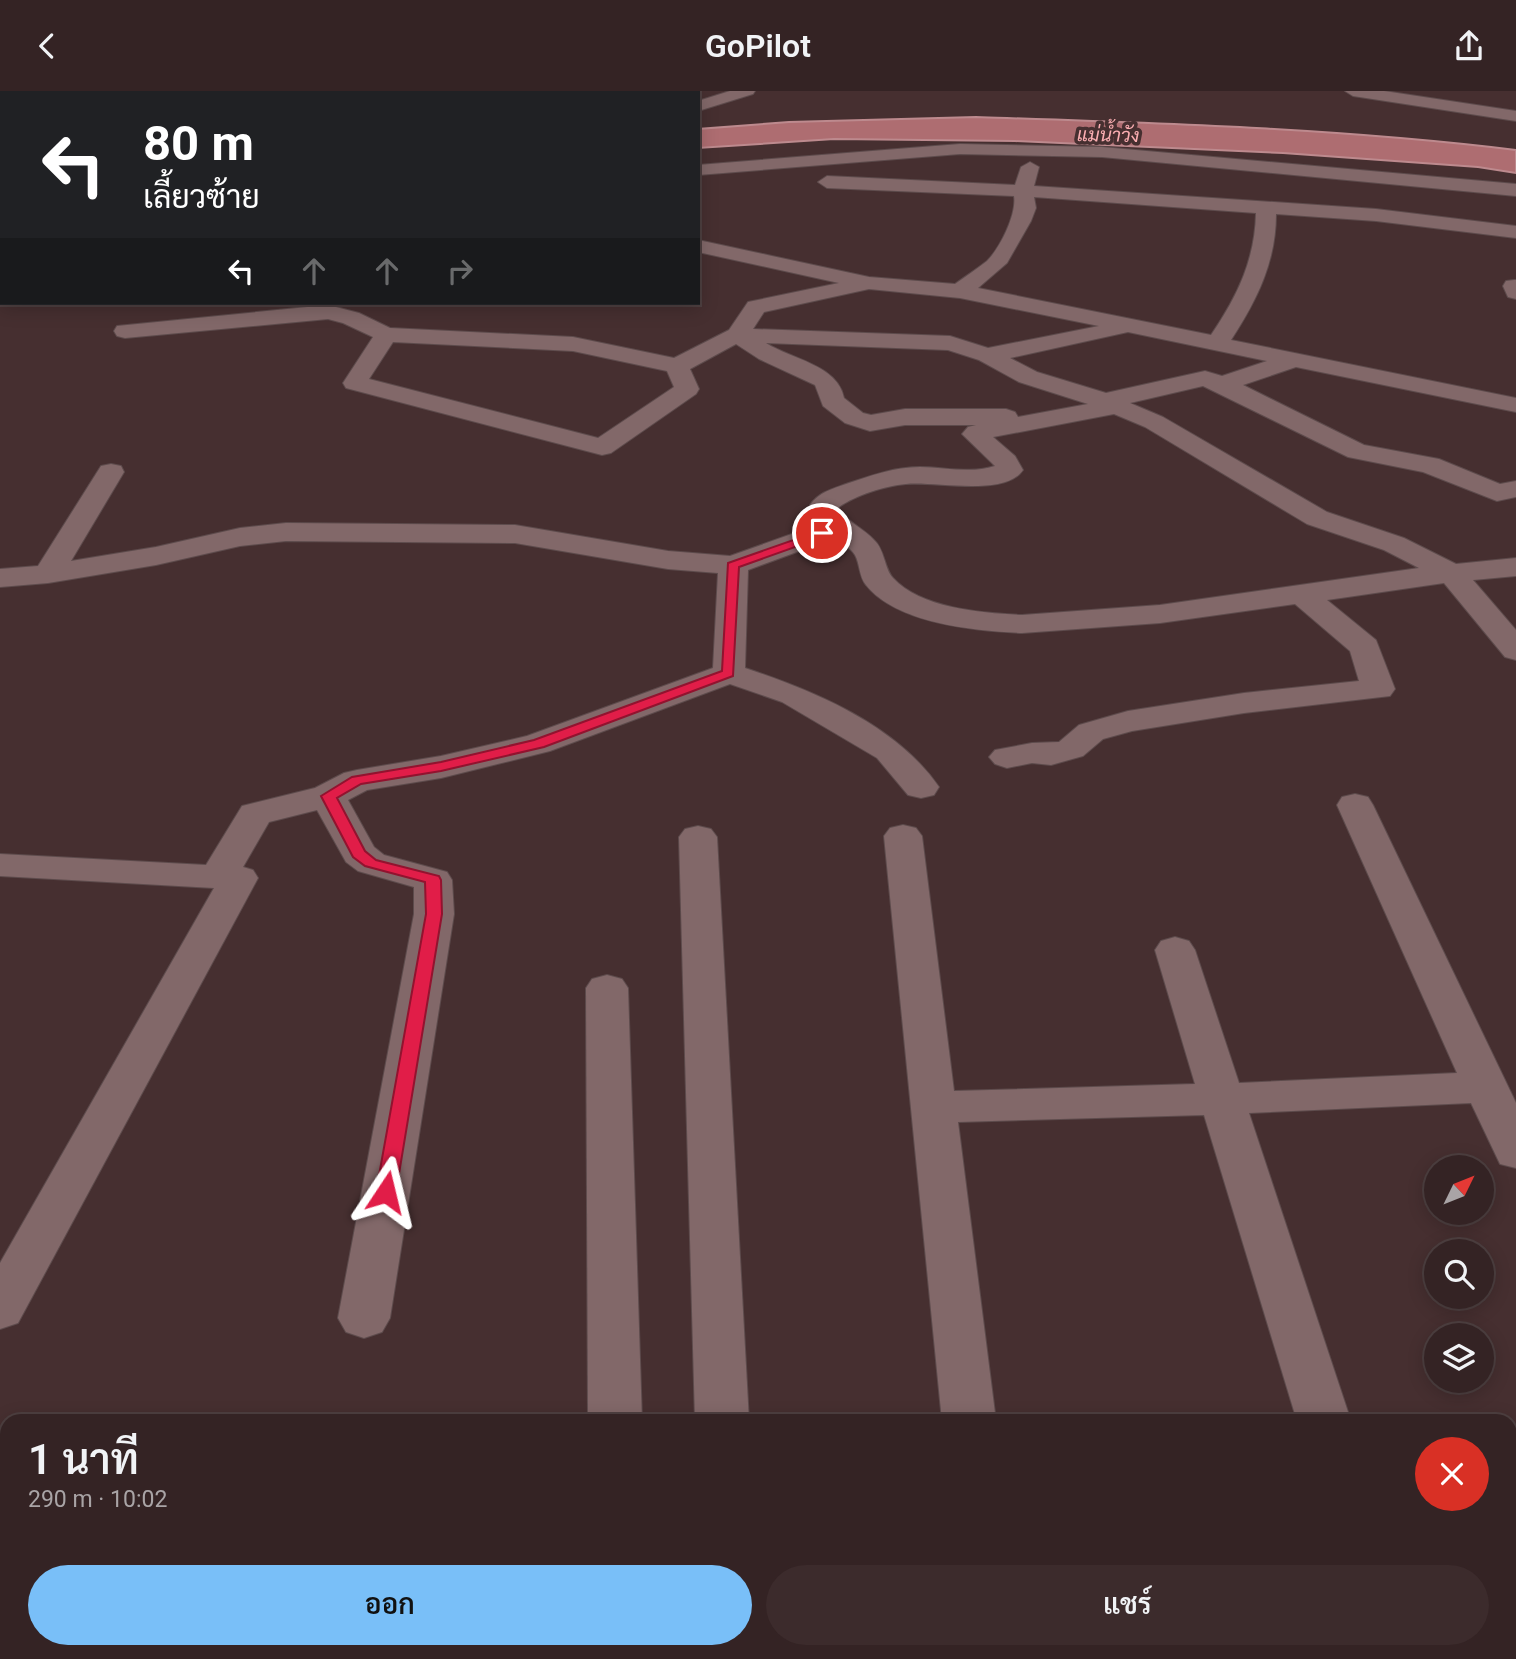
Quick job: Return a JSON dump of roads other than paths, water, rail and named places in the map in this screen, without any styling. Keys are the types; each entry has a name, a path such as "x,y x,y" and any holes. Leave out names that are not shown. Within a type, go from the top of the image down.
{"street":[{"path":"700,105 747,91"},
{"path":"1353,91 1516,116"},
{"path":"1468,108 1486,97"},
{"path":"700,170 960,149 1102,152 1516,190"},
{"path":"960,291 997,263 1026,208 1023,191 1030,165"},
{"path":"700,182 784,182"},
{"path":"812,182 1023,191 1266,207 1376,215 1516,232"},
{"path":"1217,343 1247,300 1263,257 1266,207"},
{"path":"700,246 869,283 960,291 1516,405"},
{"path":"125,331 328,312 351,318 386,335 573,344 677,366 737,335 756,307 869,283"},
{"path":"987,355 1133,326"},
{"path":"386,335 355,383 602,447 687,389 677,366"},
{"path":"737,335 950,343 987,355 1028,377 1112,403 1154,422 1317,518 1394,544 1451,573 1516,650"},
{"path":"737,335 767,354 824,380 830,388 832,401 854,418 865,422 905,417 1045,419"},
{"path":"1222,384 1294,360"},
{"path":"1510,496 1430,465 1357,451 1205,378 1112,403 976,433 1006,462 1010,470 971,477 897,476 833,498 824,505 827,514 838,527 864,546 871,557 878,581 898,597 925,609 960,618 1022,624 1160,614 1451,573 1516,567"},
{"path":"48,574 111,472"},
{"path":"0,578 48,574 156,556 240,537 286,532 515,534 668,560 733,565 838,527"},
{"path":"729,673 733,565"},
{"path":"1007,757 1032,753 1051,754 1071,749 1079,745 1091,731 1128,721 1244,703 1378,689 1364,647 1303,594"},
{"path":"218,877 256,814 328,796 357,781 441,767 538,744 729,673 794,695 889,751 921,787"},
{"path":"328,796 359,854 371,863 433,880 434,914 363,1318"},
{"path":"1355,805 1516,1152"},
{"path":"903,836 968,1414"},
{"path":"698,837 722,1414"},
{"path":"0,865 239,878 0,1309"},
{"path":"1175,950 1322,1414"},
{"path":"607,988 615,1414"},
{"path":"932,1107 1222,1099 1486,1087"}],"water":[{"name":"แม่น้ำวัง","path":"976,117 1246,127 1381,136 1516,150 1516,173 1478,167 1283,153 1015,141 834,139 700,148 700,129 789,122"}]}
